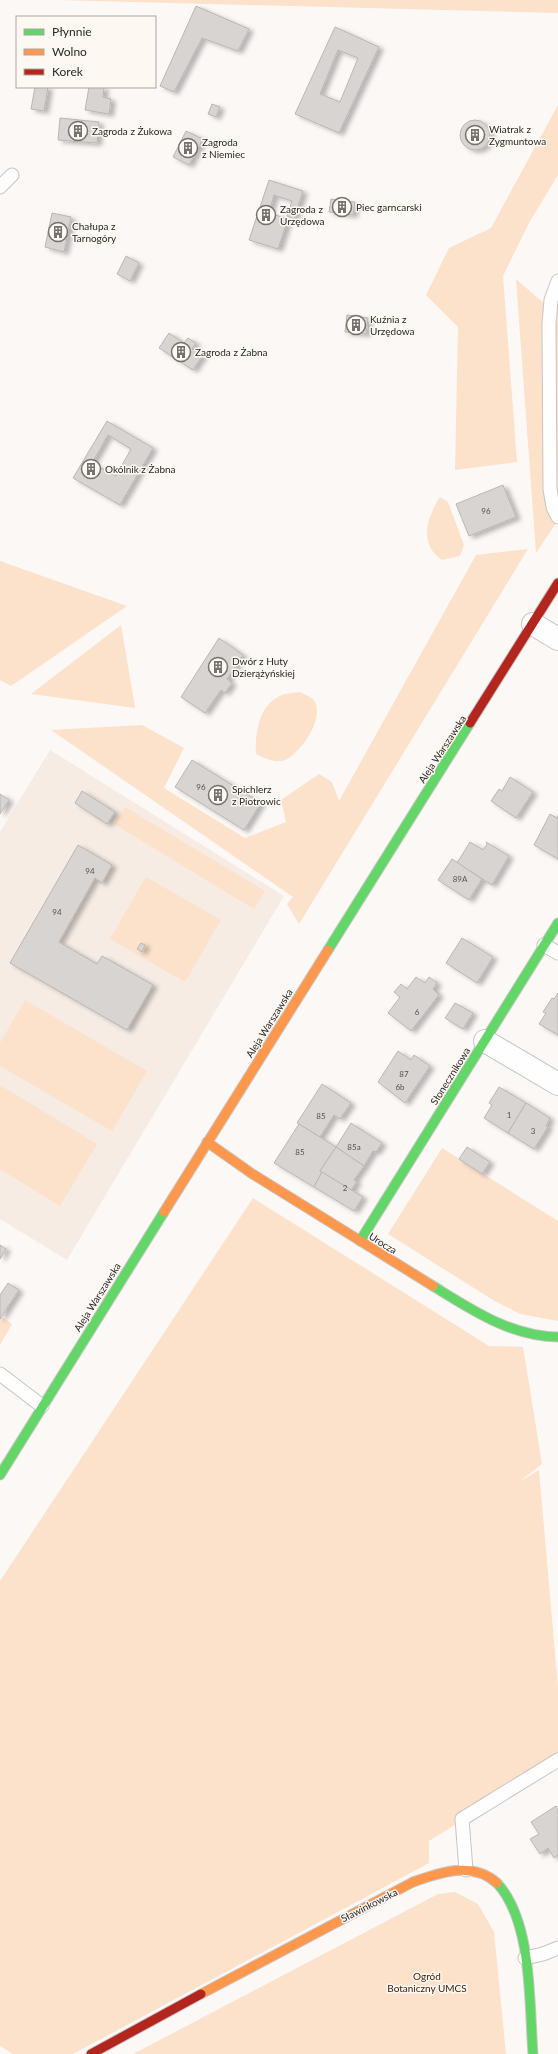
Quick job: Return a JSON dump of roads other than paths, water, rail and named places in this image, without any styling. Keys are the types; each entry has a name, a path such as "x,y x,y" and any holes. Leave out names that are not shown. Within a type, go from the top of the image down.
{"street":[{"name":"Aleja Warszawska","path":"0,1475 558,583"},
{"path":"532,624 558,639"},
{"name":"Słonecznikowa","path":"360,1241 558,923"},
{"path":"485,1041 558,1084"},
{"name":"Urocza","path":"207,1142 251,1173 478,1314 503,1327 526,1334 558,1337"},
{"name":"Sławinkowska","path":"91,2054 221,1983 413,1882 439,1872 466,1870 489,1877 499,1885 514,1913 520,1929 525,1958 532,2054"}],"lane":[{"path":"0,187 12,176"},
{"path":"558,281 552,294 549,324 550,489 553,507 558,517"},
{"path":"544,945 558,953"},
{"path":"0,1374 42,1406"},
{"path":"466,1870 462,1820 558,1760"},
{"path":"525,1958 543,1954 558,1948"}],"place":[{"name":"Zagroda z Żukowa","path":"78,131"},
{"name":"Wiatrak z Zygmuntowa","path":"475,135"},
{"name":"Zagroda z Niemiec","path":"188,148"},
{"name":"Piec garncarski","path":"342,207"},
{"name":"Zagroda z Urzędowa","path":"266,215"},
{"name":"Chałupa z Tarnogóry","path":"58,232"},
{"name":"Kuźnia z Urzędowa","path":"356,325"},
{"name":"Zagroda z Żabna","path":"181,352"},
{"name":"Okólnik z Żabna","path":"91,469"},
{"name":"Dwór z Huty Dzierążyńskiej","path":"218,667"},
{"name":"Spichlerz z Piotrowic","path":"218,795"}],"park label":[{"name":"Ogród Botaniczny UMCS","path":"427,1982"}]}
